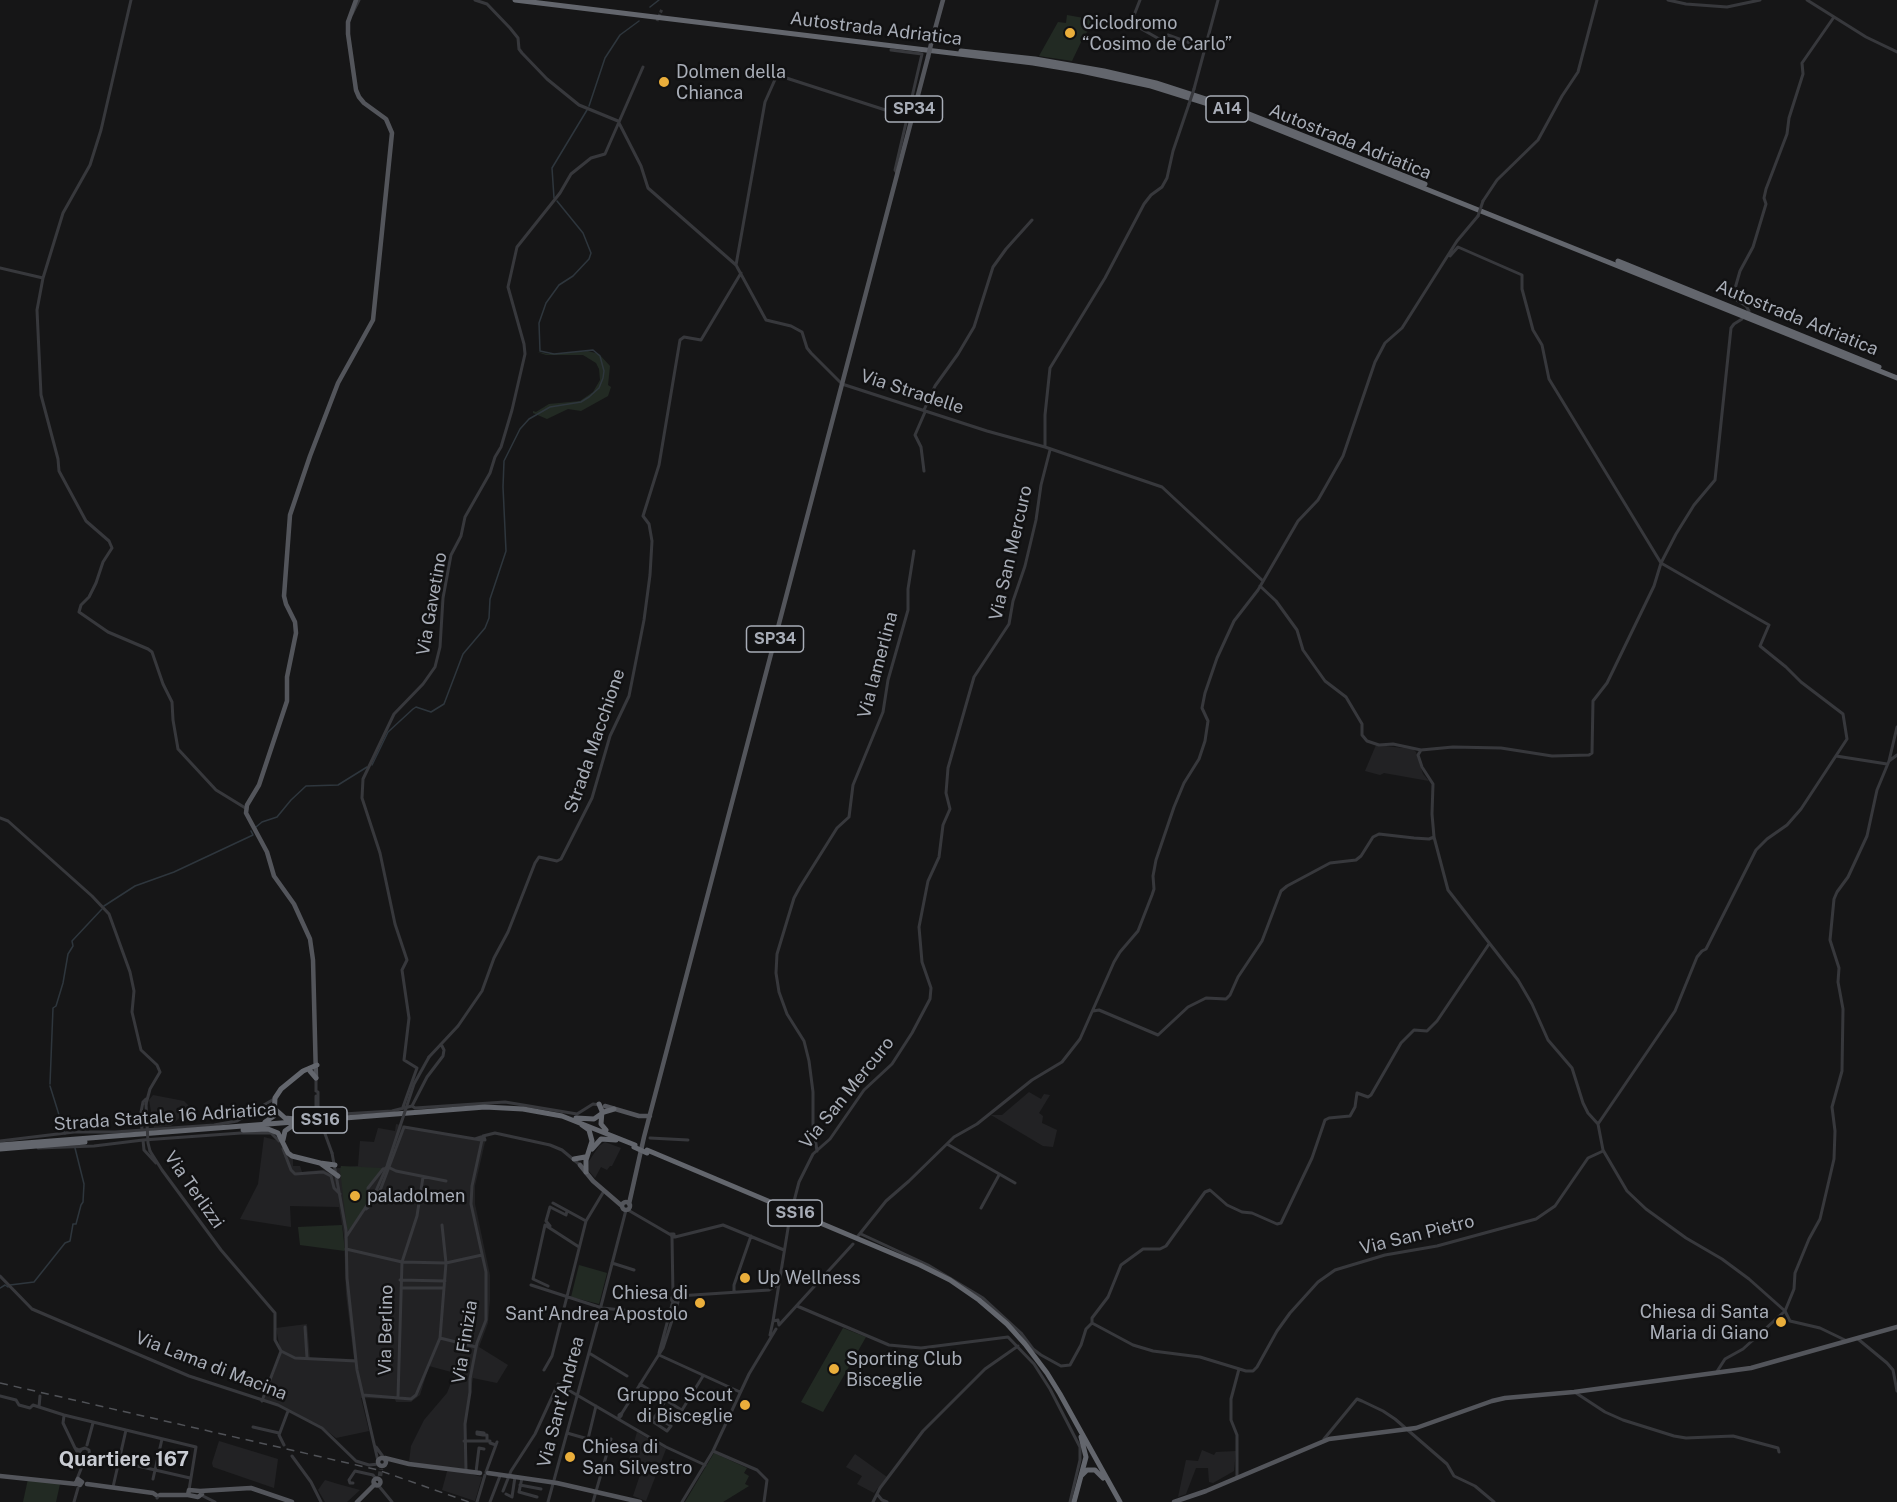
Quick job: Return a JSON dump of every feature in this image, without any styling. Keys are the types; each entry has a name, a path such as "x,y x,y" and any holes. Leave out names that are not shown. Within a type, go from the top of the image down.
{"highway":[{"name":"Autostrada Adriatica","path":"515,0 1034,63 1151,86 1234,112 1897,376"},
{"name":"Autostrada Adriatica","path":"543,0 1035,59 1156,83 1208,99 1269,122 1897,376"},
{"path":"252,1125 268,1121 274,1116 276,1098 281,1089 303,1071 314,1069 316,1078"},
{"name":"Strada Statale 16 Adriatica","path":"0,1146 484,1107 523,1109 562,1116 619,1140"},
{"name":"Strada Statale 16 Adriatica","path":"0,1146 242,1130 485,1109 539,1114 582,1125 942,1278 993,1312 1037,1359 1060,1394 1119,1502"},
{"path":"602,1109 600,1122 602,1127 619,1140"},
{"path":"562,1116 591,1120 602,1109 614,1109"},
{"path":"276,1110 285,1118 314,1120"},
{"path":"283,1140 285,1131 291,1126 302,1124"},
{"path":"582,1125 589,1130 592,1146 587,1157 586,1172"},
{"path":"242,1130 268,1129 278,1133 292,1156 324,1164 335,1164"},
{"path":"580,1165 601,1139 619,1140"},
{"path":"324,1164 332,1153"},
{"path":"574,1160 587,1157"},
{"path":"324,1164 338,1176"},
{"name":"Strada Statale 16 Adriatica","path":"942,1278 1006,1326 1039,1364 1076,1433 1119,1502"},
{"name":"SS16","path":"1074,1502 1086,1451 1076,1433"},
{"path":"1081,1476 1087,1470 1095,1470 1108,1485"}],"main road":[{"path":"314,1069 313,960 310,939 294,904 274,876 267,852 251,825 247,809 251,796 259,785 287,701 287,676 296,633 284,596 290,515 338,383 373,320 392,133 386,119 364,103 356,90 348,34 349,18 358,0"},
{"name":"SP34","path":"649,1119 928,57 941,0"},
{"path":"614,1109 649,1119"},
{"name":"Via Sant'Andrea","path":"626,1206 649,1119"},
{"path":"580,1165 604,1190 626,1206 629,1194"},
{"path":"1175,1502 1323,1441 1343,1435 1407,1430 1498,1400 1715,1374 1760,1365 1897,1327"},
{"path":"382,1462 400,1462 554,1482 640,1502"},
{"path":"484,1473 513,1477"},
{"path":"0,1476 79,1482 158,1496 188,1492 203,1494 251,1490 284,1502"},
{"path":"358,1502 378,1482"},
{"path":"203,1494 252,1488 292,1502"}],"street":[{"path":"131,0 90,165 63,213 43,278 37,310 41,395 59,471 87,521 102,533 112,548 103,562 89,597 81,605 79,612 108,632 152,652 172,702 172,720 178,749 216,790 247,809"},
{"path":"475,0 487,4 510,28 518,38 522,53 547,79 579,105 618,121 642,67"},
{"path":"1140,0 1131,23 1161,40 1168,35 1204,48"},
{"path":"1045,447 1045,415 1050,368 1105,278 1144,204 1151,195 1162,188 1167,178 1218,0"},
{"path":"1489,944 1437,1021 1427,1031 1414,1030 1401,1043 1371,1095 1368,1097 1357,1094 1355,1107 1350,1116 1325,1120 1312,1158 1281,1223 1242,1212 1227,1205 1210,1190 1205,1192 1166,1246 1143,1249 1121,1265 1108,1297 1092,1318 1092,1323 1086,1329 1081,1345 1070,1365 1061,1366 1033,1349 1021,1334 983,1298 928,1265 860,1235 886,1201 954,1137 986,1118 1032,1080 1068,1056 1086,1027 1114,962 1138,931 1152,895 1156,860 1174,807 1184,783 1199,759 1204,741 1208,718 1202,708 1205,693 1217,658 1234,621 1260,586 1298,521 1318,500 1343,456 1375,362 1385,343 1402,328 1462,234 1478,216 1483,201 1497,180 1538,140 1578,72 1597,0"},
{"path":"1668,0 1686,4 1727,7 1760,0"},
{"path":"1807,0 1866,37 1897,52"},
{"path":"1749,311 1746,306 1735,299 1734,292 1740,271 1753,247 1766,204 1764,198 1766,189 1787,134 1789,118 1803,74 1802,63 1834,17"},
{"path":"891,50 922,54 895,170 897,173"},
{"path":"736,265 765,102 777,75 907,117"},
{"name":"Via Stradelle","path":"618,121 641,166 648,188 736,265 766,320 791,326 802,332 807,348 842,384 987,431 1045,447 1162,487 1263,581"},
{"name":"Via Gavetino","path":"403,1107 417,1068 404,1060 409,1018 402,970 406,960 395,924 380,853 362,798 363,779 394,714 423,684 435,667 440,647 443,598 451,555 461,536 465,517 490,473 501,447 512,410 525,354 508,287 517,246 560,193 571,174 591,158 605,154 618,121"},
{"path":"924,471 921,447 915,435 924,410 935,386 958,354 976,322 993,267 1032,220"},
{"path":"1438,273 1458,247 1522,275 1522,289 1533,330 1542,345 1549,379 1661,563 1769,625 1760,646 1800,682 1843,714 1847,739 1801,809 1787,825 1756,850 1706,949 1697,957 1675,1011 1598,1124"},
{"path":"0,268 43,278"},
{"name":"Strada Macchione","path":"367,1207 396,1140 414,1084 429,1057 470,1009 482,991 535,863 540,858 561,860 592,798 606,746 629,696 634,672 650,575 652,541 649,524 643,516 659,465 680,340 684,337 700,340 741,273"},
{"path":"1260,586 1276,601 1297,630 1303,650 1325,681 1346,698 1362,724 1362,735 1367,741 1421,750 1453,747 1500,748 1552,756 1589,755 1592,753 1593,701 1607,683 1654,586 1661,563 1694,506 1715,480 1731,328 1742,319"},
{"name":"Via San Mercuro","path":"792,1209 806,1166 830,1139 864,1090 892,1064 912,1034 930,999 931,988 922,962 919,927 928,881 939,857 943,825 950,809 946,793 948,768 974,678 1009,624 1013,601 1025,566 1036,520 1041,485 1050,449"},
{"name":"Via lamerlina","path":"818,1150 813,1124 813,1092 809,1061 804,1041 787,1014 779,992 776,973 777,954 794,898 800,886 837,828 849,817 853,785 883,712 888,680 908,610 908,589 914,551"},
{"path":"1715,1374 1725,1359 1743,1349 1785,1311 1794,1289 1794,1273 1820,1219 1834,1159 1835,1131 1832,1107 1842,1071 1843,1008 1838,982 1839,968 1830,940 1834,899 1848,877 1867,836 1881,776 1888,762 1897,728"},
{"path":"1421,750 1418,755 1422,767 1433,784 1434,837 1448,890 1518,980 1548,1040 1572,1068 1588,1113 1598,1124 1604,1150 1627,1191 1686,1238 1722,1259 1749,1279 1785,1311 1790,1321 1820,1328 1847,1342"},
{"path":"1836,756 1888,762 1897,755"},
{"name":"Via Terlizzi","path":"0,818 8,821 110,914 130,972 134,991 132,1012 141,1050 157,1065 160,1072 146,1104 150,1150 222,1251 275,1313 275,1340 281,1352"},
{"path":"1093,1011 1099,1010 1158,1035 1188,1007 1206,998 1226,999 1230,995 1242,971 1263,941 1281,891 1287,886 1330,863 1356,861 1373,837 1379,834 1429,839 1434,837"},
{"path":"412,1106 427,1077 443,1056 444,1050 441,1044"},
{"path":"316,1078 316,1109 338,1176 346,1237 347,1278 356,1361 375,1446 382,1462"},
{"path":"316,1093 318,1092 318,1106 322,1114 392,1111 412,1106 415,1108 505,1102 578,1114 593,1104 602,1109"},
{"path":"142,1130 141,1112 143,1102 147,1098"},
{"path":"0,1146 74,1132 214,1125 237,1120 276,1098"},
{"path":"367,1207 378,1195 404,1127 473,1139 483,1139 500,1134 550,1144 562,1150 580,1165"},
{"path":"0,1146 94,1146 219,1133 271,1133 278,1139 291,1170 295,1173 323,1172 331,1176 334,1188 340,1194"},
{"path":"650,1138 688,1140"},
{"name":"Via Finizia","path":"466,1471 464,1441 470,1379 476,1347 486,1320 487,1280 471,1204 472,1186 483,1139"},
{"path":"143,1140 144,1150 158,1164"},
{"path":"947,1144 1015,1183"},
{"name":"Via San Pietro","path":"1239,1369 1255,1370 1290,1313 1318,1282 1335,1270 1385,1255 1437,1246 1536,1219 1555,1206 1588,1158 1604,1150"},
{"path":"346,1237 367,1207 370,1199 368,1191 383,1169 390,1168 446,1181"},
{"path":"981,1208 999,1175"},
{"name":"Via Berlino","path":"398,1397 402,1262 417,1216 423,1177"},
{"path":"544,1370 552,1356 586,1221 604,1190"},
{"path":"368,1191 370,1195 375,1193"},
{"path":"553,1203 586,1221"},
{"path":"626,1206 673,1237"},
{"name":"Via Sant'Andrea","path":"549,1502 626,1206"},
{"path":"550,1226 546,1221 550,1207 566,1215 567,1211"},
{"path":"676,1298 688,1295 773,1290 778,1285 790,1216"},
{"path":"363,1395 411,1399 416,1395 440,1338 446,1263 442,1225"},
{"path":"548,1286 532,1280 545,1225 579,1247"},
{"path":"673,1237 723,1225 784,1250"},
{"path":"734,1292 734,1285 751,1236"},
{"path":"663,1357 663,1348 676,1298 672,1288 673,1237"},
{"path":"682,1502 713,1452 740,1392 777,1322 786,1318 853,1244"},
{"path":"346,1249 402,1262 446,1263 482,1255"},
{"path":"612,1263 634,1270"},
{"name":"Via Lama di Macina","path":"0,1276 32,1309 189,1376 288,1411 322,1428 356,1461 369,1465 382,1462"},
{"path":"400,1280 445,1281"},
{"path":"531,1285 601,1307 661,1314 672,1307"},
{"path":"400,1287 444,1288"},
{"path":"773,1290 776,1297 774,1312 777,1322 774,1328"},
{"path":"659,1355 676,1298"},
{"path":"796,1306 889,1345 921,1348 1008,1337 1034,1364 1076,1433 1081,1452 1070,1502"},
{"path":"661,1314 669,1319"},
{"path":"1092,1323 1133,1345 1153,1351 1200,1357 1239,1369 1231,1399 1231,1420 1237,1435 1237,1478"},
{"path":"305,1327 307,1358"},
{"path":"440,1338 476,1347"},
{"path":"1858,1339 1893,1370 1897,1391"},
{"path":"875,1502 877,1494 922,1431 985,1369 1018,1346"},
{"path":"619,1418 663,1348"},
{"path":"262,1401 281,1352 295,1358 356,1361"},
{"path":"589,1353 627,1376"},
{"path":"659,1355 740,1392"},
{"path":"656,1360 663,1357"},
{"path":"682,1410 703,1375"},
{"path":"513,1477 505,1492 512,1497 513,1477 511,1471 535,1434 558,1384 619,1418 666,1448 705,1464"},
{"path":"640,1384 688,1414"},
{"path":"1574,1392 1605,1412 1623,1420 1674,1436 1709,1438 1733,1436 1778,1448 1779,1452"},
{"path":"0,1396 16,1400 19,1405 30,1408 33,1405 93,1423 196,1447 188,1492"},
{"path":"39,1407 40,1396"},
{"path":"1323,1441 1357,1399 1383,1411 1447,1464 1454,1476 1475,1486 1494,1502"},
{"path":"655,1416 671,1426 667,1431 652,1421 655,1416 666,1400"},
{"path":"588,1439 596,1406"},
{"path":"284,1445 279,1433 288,1411"},
{"path":"614,1416 622,1413"},
{"path":"622,1413 624,1421"},
{"path":"66,1416 66,1426 83,1462 74,1502"},
{"path":"79,1455 85,1448 93,1423"},
{"path":"253,1427 279,1433"},
{"path":"114,1488 126,1431"},
{"path":"567,1433 609,1445"},
{"path":"483,1435 487,1435 487,1441"},
{"path":"153,1479 162,1439"},
{"path":"593,1502 611,1439"},
{"path":"464,1441 496,1443 484,1473 477,1502"},
{"path":"75,1448 85,1448 92,1456 190,1478"},
{"path":"484,1449 479,1448 484,1473"},
{"path":"713,1452 757,1470 767,1480 764,1502"},
{"path":"83,1462 92,1456"},
{"path":"292,1456 321,1502"},
{"path":"692,1459 705,1464"},
{"path":"694,1482 700,1469 700,1462"},
{"path":"353,1483 349,1480 355,1471 373,1475 392,1502"},
{"path":"490,1502 500,1476"},
{"path":"522,1478 519,1492 537,1497"},
{"path":"520,1485 541,1490"},
{"path":"203,1494 213,1501"},
{"path":"203,1494 213,1501"},
{"path":"877,1494 887,1502"}],"shaded area":[{"name":"Ciclodromo “Cosimo de Carlo”","path":"1067,15 1095,20 1072,61 1039,56 1058,22 1066,23"},
{"path":"588,351 599,354 610,366 608,385 611,387 608,396 581,411 568,409 547,419 533,413 549,404 580,401 593,392 600,380 596,363 583,355 546,355 537,352 549,354"},
{"path":"1376,745 1413,749 1423,774 1429,781 1365,771"},
{"path":"1029,1092 1041,1099 1044,1094 1050,1095 1039,1113 1043,1116 1042,1123 1057,1130 1053,1147 1043,1146 991,1115 1002,1115"},
{"path":"153,1095 184,1101 190,1107 171,1126 154,1128 149,1100"},
{"path":"396,1124 485,1142 475,1186 475,1204 490,1275 490,1300 488,1323 479,1347 508,1365 497,1383 473,1378 465,1423 467,1473 482,1477 475,1501 442,1490 448,1468 409,1462 411,1446 424,1420 447,1393 455,1373 429,1366 420,1395 411,1402 361,1398 369,1431 336,1438 321,1426 264,1400 281,1354 276,1328 307,1324 310,1358 354,1359 346,1294 344,1236 339,1207 290,1206 291,1227 240,1219 258,1184 264,1137 279,1141 288,1156 293,1159 293,1166 300,1166 302,1172 358,1166 360,1141 374,1142 378,1128 395,1131"},
{"path":"605,1142 621,1148 612,1166 607,1170 601,1167 595,1178 588,1170 589,1161 599,1146"},
{"name":"paladolmen","path":"341,1166 382,1168 368,1187 367,1204 349,1230 347,1229"},
{"path":"342,1225 345,1251 300,1245 298,1227"},
{"path":"579,1265 607,1273 599,1304 571,1297"},
{"name":"Sporting Club Bisceglie","path":"843,1328 866,1337 823,1412 801,1402"},
{"path":"637,1432 666,1449 646,1501 633,1496 640,1475 626,1470"},
{"path":"219,1441 278,1459 274,1488 213,1467 212,1463"},
{"path":"1202,1450 1214,1455 1216,1452 1236,1451 1234,1471 1213,1483 1209,1482 1208,1468 1196,1468 1186,1494 1178,1497 1186,1460 1198,1461"},
{"path":"714,1453 747,1468 744,1473 749,1476 745,1484 749,1486 723,1502 685,1502"},
{"path":"855,1454 887,1477 874,1493 857,1484 862,1476 846,1467"},
{"path":"28,1479 60,1484 56,1502 23,1502"},
{"path":"325,1480 360,1490 347,1502 325,1502 318,1490"}],"waterway":[{"path":"650,7 659,0"},
{"path":"589,106 605,58 620,35 639,21"},
{"path":"554,198 552,168 587,110"},
{"path":"372,765 388,732 413,709 416,707 431,712 444,704 463,654 485,628 489,618 490,599 506,551 504,461 520,429 529,419 550,407 581,402 599,388 603,378 604,371 600,356 593,350 554,354 540,351 539,323 546,303 559,285 573,276 589,259 591,253 583,233 557,201"},
{"path":"256,827 262,822 277,817 306,786 338,785 367,767"},
{"path":"104,906 135,886 174,872 253,835 251,831"},
{"path":"50,1084 53,1008 56,1006 63,983 68,954 73,946 72,941 102,909"},
{"path":"50,1086 65,1134"},
{"path":"10,1285 34,1282 65,1243 70,1241 73,1224 76,1224 83,1202 84,1184 75,1148"},
{"path":"0,1288 5,1285 8,1287"}],"tunnel":[{"path":"657,21 662,9"},
{"path":"380,1476 381,1469"}],"railway":[{"path":"0,1383 378,1470 469,1502"}],"place":[{"name":"Ciclodromo “Cosimo de Carlo”","path":"1070,33"},
{"name":"Dolmen della Chianca","path":"664,82"},
{"name":"paladolmen","path":"355,1196"},
{"name":"Up Wellness","path":"745,1278"},
{"name":"Chiesa di Sant'Andrea Apostolo","path":"700,1303"},
{"name":"Chiesa di Santa Maria di Giano","path":"1781,1322"},
{"name":"Sporting Club Bisceglie","path":"834,1369"},
{"name":"Gruppo Scout di Bisceglie","path":"745,1405"},
{"name":"Chiesa di San Silvestro","path":"570,1457"}],"district":[{"name":"Quartiere 167","path":"124,1460"}]}
